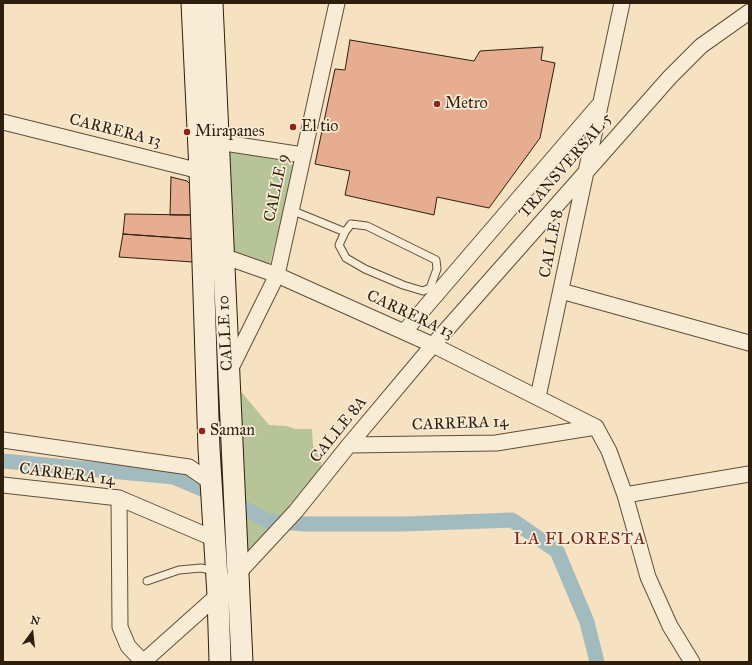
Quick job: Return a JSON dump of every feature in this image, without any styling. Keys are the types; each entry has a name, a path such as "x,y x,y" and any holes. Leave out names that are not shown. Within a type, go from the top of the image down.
{"main road":[{"name":"CALLE 10","path":"192,3 210,173 213,254 209,449 217,571 220,662"},
{"name":"CALLE 10","path":"210,173 218,142 212,3"},
{"name":"CALLE 10","path":"213,254 228,373 242,662"},
{"path":"209,412 230,411"}],"street":[{"name":"CALLE 9","path":"228,373 277,275 337,3"},
{"name":"CALLE 8","path":"538,397 622,3"},
{"name":"TRANSVERSAL 5","path":"433,345 670,77 701,46 742,19 749,12"},
{"name":"TRANSVERSAL 5","path":"404,332 600,104"},
{"name":"CARRERA 13","path":"3,122 210,173"},
{"path":"218,142 303,155"},
{"name":"CARRERA 13","path":"213,254 277,275 433,345 596,427"},
{"path":"561,291 749,344"},
{"name":"CALLE 8A","path":"238,574 296,511 433,345"},
{"path":"596,427 609,450 625,495 648,577 670,626 692,662"},
{"name":"CARRERA 14","path":"349,445 496,443 596,427"},
{"name":"CARRERA 14","path":"3,440 189,467 212,483"},
{"path":"189,467 209,449"},
{"path":"625,495 749,474"},
{"name":"CARRERA 14","path":"3,485 119,498 215,539"},
{"path":"119,498 120,627 128,646 143,662 218,595 238,574"}],"lane":[{"path":"291,210 345,232"},
{"path":"351,224 367,226 436,260 438,269 430,288 423,291 403,285 365,269 346,258 339,245 345,232 351,224"},
{"path":"147,581 179,570 201,568 217,571"}],"green space":[{"path":"224,149 296,160 270,264 228,250"},
{"path":"233,382 269,425 286,426 296,429 312,429 313,445 321,461 321,468 296,505 241,565"}],"building":[{"name":"Metro","path":"350,40 474,61 480,51 543,47 541,60 555,63 540,138 489,208 437,197 434,215 345,195 350,171 315,164 335,69 345,70"},
{"path":"171,177 187,181 192,186 192,215 170,215"},
{"path":"125,214 192,215 193,239 123,234"},
{"path":"123,234 193,239 193,262 119,257"}],"waterway":[{"path":"3,461 174,477 209,492"},
{"path":"242,507 268,521 305,524 404,524 512,520 557,551 587,622 597,662"}],"place":[{"name":"Metro","path":"437,104"},
{"name":"El tio","path":"293,127"},
{"name":"Mirapanes","path":"187,132"},
{"name":"Saman","path":"202,431"}],"district":[{"name":"LA FLORESTA","path":"580,540"}]}
